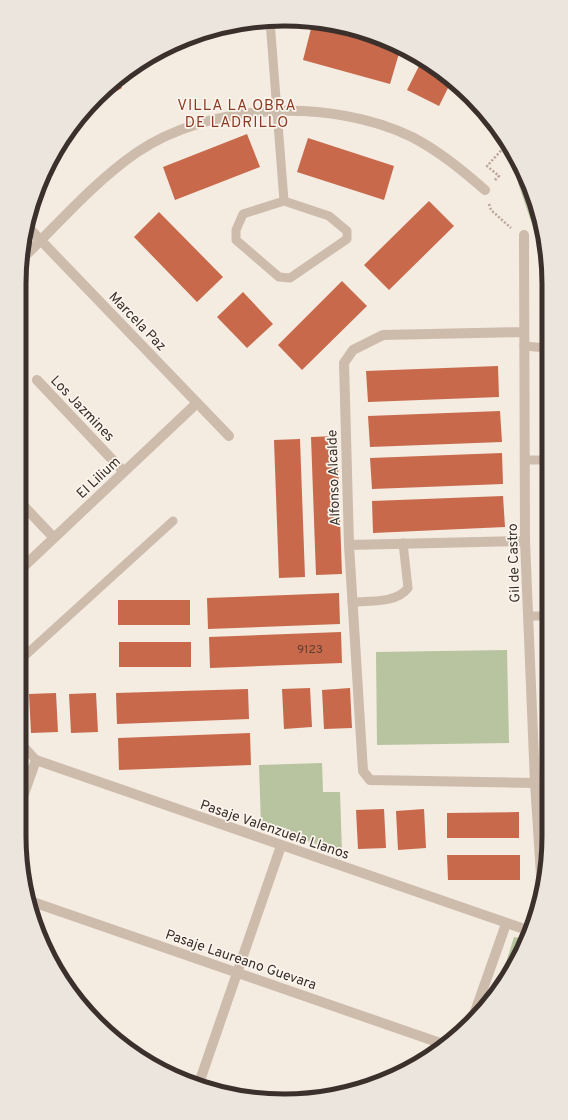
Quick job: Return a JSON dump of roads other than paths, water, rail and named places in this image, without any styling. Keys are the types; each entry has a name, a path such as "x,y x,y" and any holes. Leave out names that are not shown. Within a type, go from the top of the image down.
{"street":[{"path":"28,254 116,168 137,153 160,139 183,129 229,115 276,112 341,116 373,122 392,129 435,150 464,171 485,190"},
{"name":"Marcela Paz","path":"32,231 229,436"},
{"name":"Gil de Castro","path":"524,235 525,541 535,783 542,823"},
{"name":"Alfonso Alcalde","path":"524,332 382,335 353,350 344,363 349,545 363,771 370,780 535,783"},
{"name":"Los Jazmines","path":"37,380 124,472"},
{"name":"El Lilium","path":"26,564 196,403"},
{"path":"26,508 54,538"},
{"path":"349,545 525,541"},
{"path":"26,788 36,760"},
{"name":"Pasaje Valenzuela Llanos","path":"36,760 506,924 524,929"},
{"path":"200,1080 281,846"},
{"name":"Pasaje Laureano Guevara","path":"35,903 439,1043"},
{"path":"477,1007 506,924"}],"lane":[{"path":"270,27 284,201"},
{"path":"284,201 328,216 347,231 347,239 290,278 279,277 236,240 236,230 243,214 284,201"},
{"path":"524,346 542,348"},
{"path":"525,460 542,460"},
{"path":"26,655 173,521"},
{"path":"352,602 396,598 403,594 408,588 403,543"},
{"path":"528,616 542,616"},
{"name":"Pasaje Valenzuela Llanos","path":"26,749 36,760"}],"district":[{"name":"VILLA LA OBRA DE LADRILLO","path":"237,114"}]}
